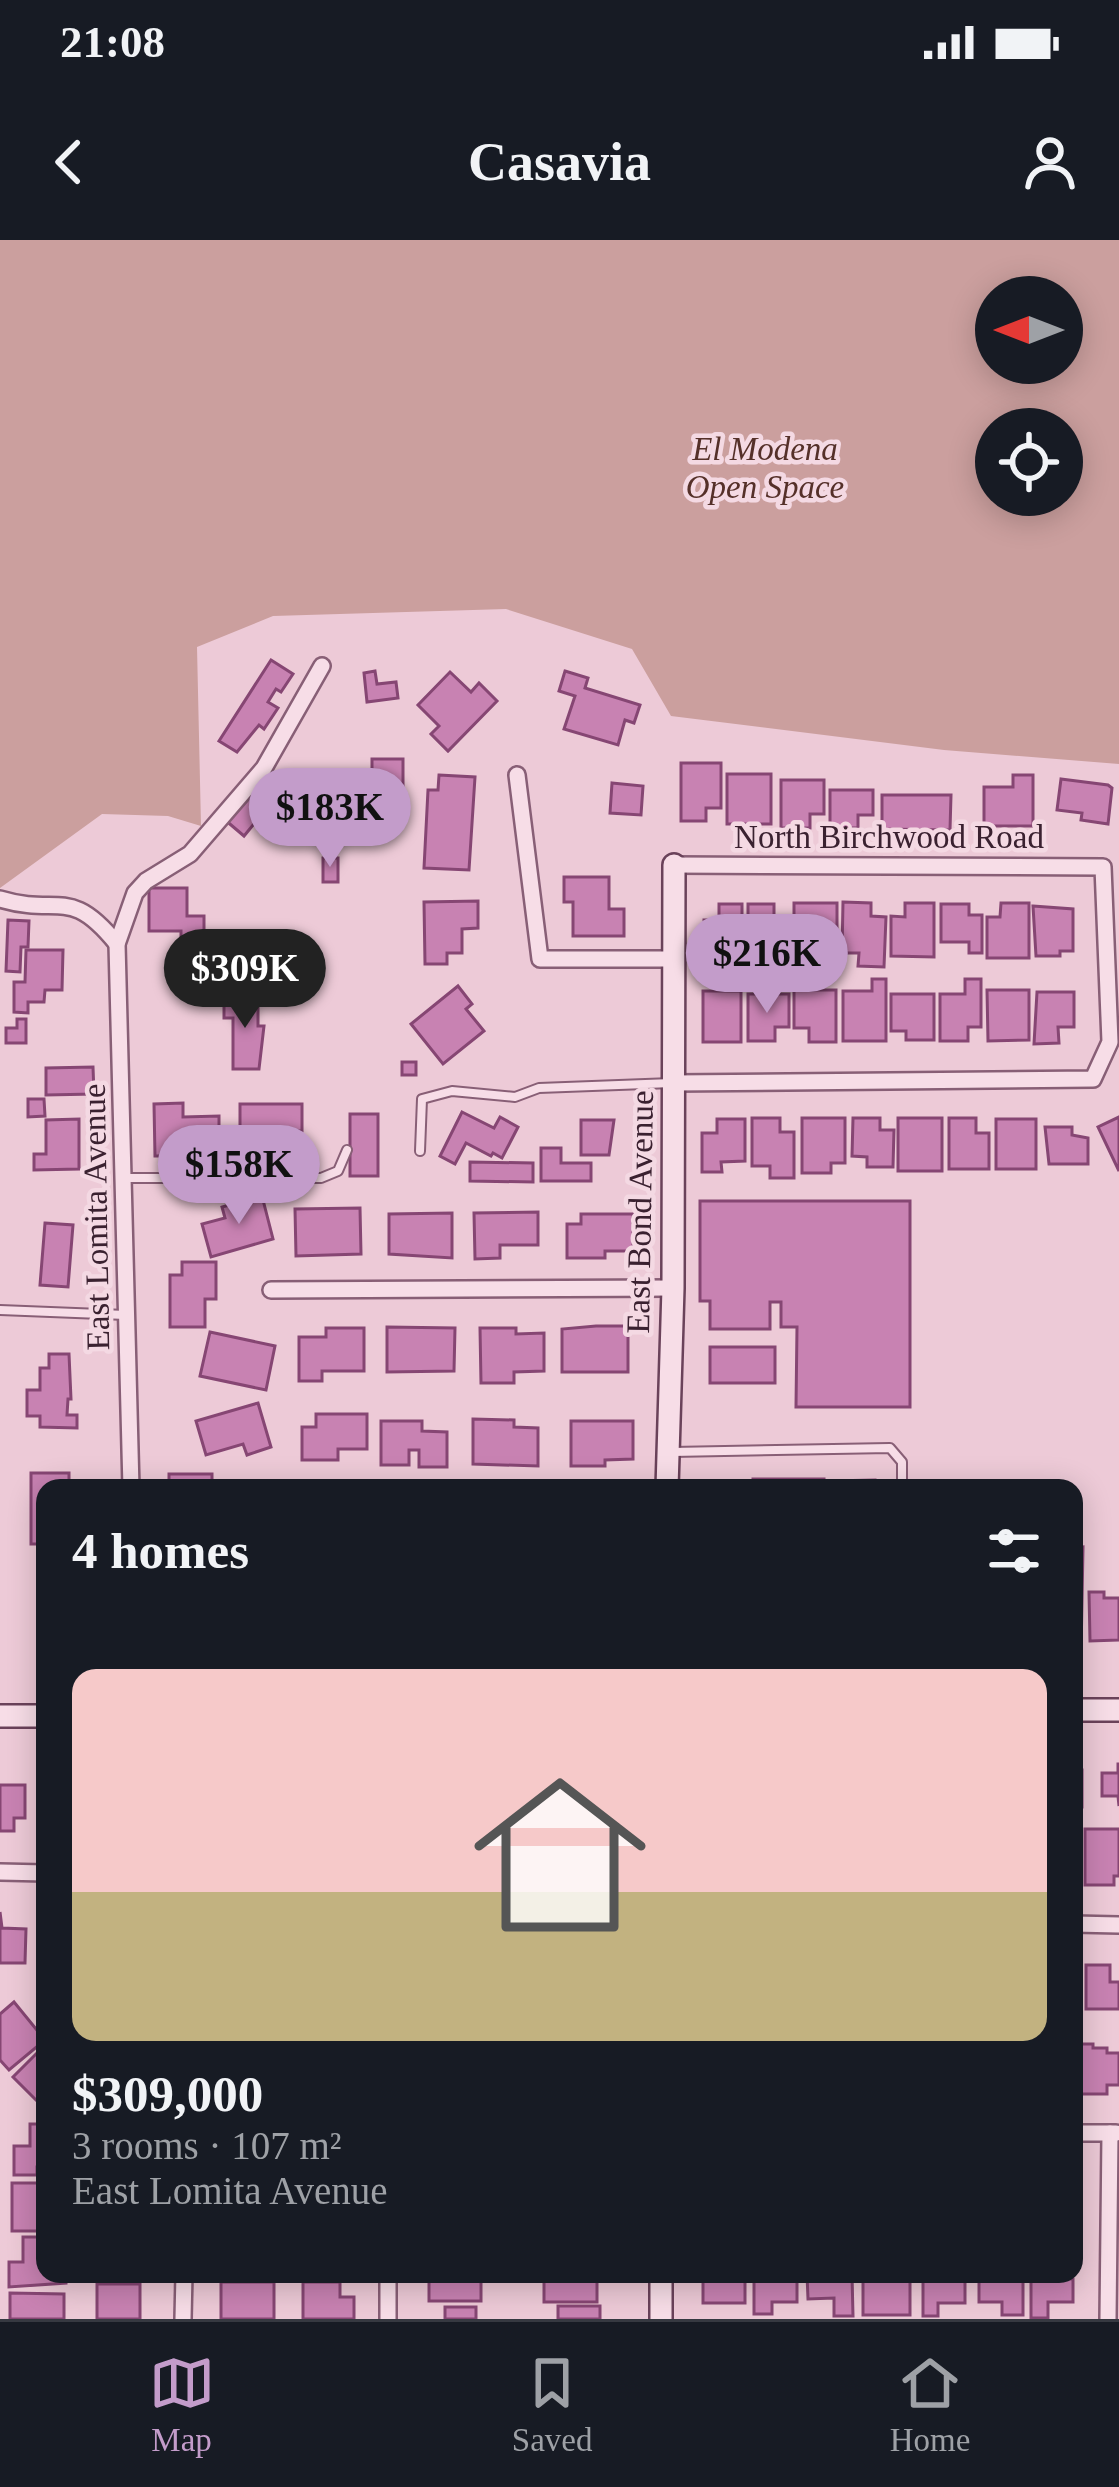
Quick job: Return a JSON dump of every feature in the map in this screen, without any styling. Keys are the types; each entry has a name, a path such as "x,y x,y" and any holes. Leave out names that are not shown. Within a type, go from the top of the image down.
{"street":[{"path":"3,902 80,908 117,944 136,893 146,881 190,854 264,768 322,666"},
{"path":"517,775 540,959 674,959"},
{"name":"East Bond Avenue","path":"667,1479 673,1288 674,865"},
{"name":"North Birchwood Road","path":"674,865 1103,867 1109,1042 1093,1079 674,1083"},
{"name":"East Lomita Avenue","path":"117,944 130,1479"},
{"path":"271,1290 673,1288"},
{"path":"1083,1710 1119,1710"},
{"path":"0,1716 36,1716"},
{"path":"0,1872 36,1873"},
{"path":"1083,1924 1119,1924"},
{"path":"1083,2133 1114,2133 1108,2319"},
{"path":"183,2319 184,2283"},
{"path":"388,2283 388,2319"},
{"path":"661,2283 661,2319"}],"lane":[{"path":"420,1151 422,1099 452,1091 515,1097 539,1088 674,1083"},
{"path":"125,1178 322,1178 338,1171 347,1150"},
{"path":"0,1310 127,1316"},
{"path":"668,1452 890,1448 902,1462 902,1479"}],"green space":[{"name":"El Modena Open Space","path":"0,240 1119,240 1119,764 944,750 671,716 632,649 506,609 273,616 197,647 201,826 168,816 102,814 0,888"}],"building":[{"path":"271,660 293,674 268,702 278,708 264,729 259,725 237,752 219,741"},
{"path":"375,671 377,684 396,682 398,698 367,702 364,673"},
{"path":"565,671 588,678 585,688 640,705 634,723 625,720 618,745 564,729 575,696 559,691"},
{"path":"450,672 471,692 479,683 497,701 448,751 431,734 439,726 418,705"},
{"path":"372,759 403,759 403,790 393,790 393,803 372,803"},
{"path":"681,763 721,763 721,808 706,808 706,821 681,821"},
{"path":"727,774 771,774 771,824 727,824"},
{"path":"439,775 475,777 469,870 424,868 428,790 438,790"},
{"path":"1013,775 1033,775 1033,826 984,826 984,787 1013,787"},
{"path":"321,779 321,796 304,796 303,780"},
{"path":"1061,779 1112,788 1108,824 1081,820 1082,813 1057,810"},
{"path":"781,780 824,780 824,814 810,814 810,828 781,828"},
{"path":"612,783 643,786 641,815 610,813"},
{"path":"250,789 262,799 255,808 262,814 244,836 224,819"},
{"path":"830,790 873,790 873,815 858,815 858,828 830,828"},
{"path":"882,795 951,795 950,830 882,829"},
{"path":"323,858 338,858 338,882 323,882"},
{"path":"564,877 609,877 609,909 624,909 624,936 573,936 573,902 564,902"},
{"path":"149,888 187,888 187,916 204,916 204,937 243,937 243,967 181,967 181,931 149,931"},
{"path":"478,901 478,928 462,929 462,953 447,953 447,964 425,964 424,902"},
{"path":"843,902 871,903 871,916 886,917 884,967 858,966 859,953 842,953"},
{"path":"794,903 837,903 837,953 807,953 807,961 794,961"},
{"path":"905,903 934,903 934,957 891,956 891,916 905,917"},
{"path":"1001,903 1029,903 1029,958 987,958 987,917 1000,917"},
{"path":"719,904 742,904 742,963 704,963 704,920 719,920"},
{"path":"748,904 774,904 774,918 789,918 789,959 748,959"},
{"path":"941,904 969,904 969,915 982,915 982,953 969,953 969,942 941,942"},
{"path":"1033,906 1073,909 1073,951 1036,956"},
{"path":"8,920 29,921 20,972 6,971"},
{"path":"26,950 63,950 62,990 45,990 44,1002 28,1002 28,1013 14,1012 14,982 25,982"},
{"path":"872,979 886,979 886,1041 843,1041 843,991 872,991"},
{"path":"965,979 981,979 981,1027 968,1027 968,1041 940,1041 940,994 965,994"},
{"path":"458,986 472,1004 466,1009 484,1031 443,1064 411,1024"},
{"path":"794,990 836,990 836,1042 809,1042 809,1028 794,1028"},
{"path":"987,990 1029,990 1029,1040 988,1041"},
{"path":"703,991 741,991 741,1042 703,1042"},
{"path":"1037,992 1074,992 1074,1027 1058,1027 1059,1043 1034,1044"},
{"path":"748,994 789,994 789,1027 775,1027 775,1041 748,1041"},
{"path":"891,994 934,994 934,1040 906,1040 906,1031 891,1031"},
{"path":"224,996 258,996 258,1026 264,1026 259,1069 233,1069 233,1018 224,1018"},
{"path":"17,1019 26,1019 26,1043 6,1043 6,1028 17,1028"},
{"path":"402,1062 416,1062 416,1075 402,1075"},
{"path":"93,1067 94,1094 46,1095 46,1068"},
{"path":"28,1099 44,1099 45,1116 28,1117"},
{"path":"183,1103 183,1117 219,1116 219,1143 173,1144 174,1156 155,1156 154,1104"},
{"path":"240,1104 302,1104 302,1131 240,1131"},
{"path":"462,1112 494,1128 500,1117 518,1127 502,1158 466,1143 455,1164 440,1156"},
{"path":"350,1114 378,1114 378,1176 350,1176"},
{"path":"1119,1117 1119,1171 1098,1127"},
{"path":"752,1118 780,1118 780,1132 794,1132 794,1178 770,1178 770,1166 752,1166"},
{"path":"802,1118 845,1118 845,1163 831,1163 831,1173 802,1173"},
{"path":"853,1118 880,1118 880,1130 894,1130 893,1167 867,1167 867,1157 852,1156"},
{"path":"898,1118 942,1118 942,1171 898,1171"},
{"path":"949,1118 976,1118 976,1133 989,1133 989,1169 949,1169"},
{"path":"79,1119 79,1169 34,1170 34,1154 46,1154 46,1120"},
{"path":"717,1119 745,1119 745,1161 721,1162 722,1172 702,1172 702,1133 717,1133"},
{"path":"996,1119 1036,1119 1036,1169 996,1169"},
{"path":"581,1120 614,1120 609,1155 581,1155"},
{"path":"1045,1127 1072,1127 1072,1135 1088,1138 1088,1164 1049,1164"},
{"path":"541,1148 561,1148 561,1163 591,1163 591,1181 541,1181"},
{"path":"470,1162 533,1163 533,1182 470,1181"},
{"path":"262,1196 273,1239 211,1257 202,1224 225,1218 222,1207"},
{"path":"700,1201 910,1201 910,1407 796,1407 797,1327 781,1327 781,1302 770,1302 770,1329 710,1329 710,1301 700,1301"},
{"path":"360,1208 361,1254 296,1256 295,1209"},
{"path":"538,1212 538,1245 500,1245 500,1258 475,1259 474,1213"},
{"path":"452,1213 452,1258 389,1254 389,1214"},
{"path":"581,1214 633,1214 633,1251 605,1251 605,1258 567,1258 567,1224 581,1224"},
{"path":"45,1223 73,1225 68,1287 40,1285"},
{"path":"182,1262 216,1262 216,1299 205,1299 205,1327 170,1327 170,1275 182,1275"},
{"path":"628,1326 628,1372 562,1372 562,1329"},
{"path":"387,1327 455,1328 454,1371 387,1372"},
{"path":"326,1328 364,1328 364,1371 322,1371 322,1381 299,1381 299,1337 326,1337"},
{"path":"480,1328 544,1333 544,1371 514,1372 514,1383 481,1383"},
{"path":"210,1332 275,1346 266,1390 200,1376"},
{"path":"710,1347 775,1347 775,1383 710,1383"},
{"path":"49,1354 69,1354 67,1415 77,1415 77,1428 40,1427 40,1416 27,1416 27,1390 40,1390 40,1368 49,1368"},
{"path":"258,1403 271,1447 247,1455 243,1444 206,1455 196,1421"},
{"path":"316,1414 367,1414 367,1449 338,1449 338,1460 302,1460 302,1427 316,1427"},
{"path":"473,1419 514,1420 514,1427 538,1428 538,1466 473,1464"},
{"path":"381,1421 422,1421 422,1431 447,1432 447,1467 419,1467 419,1450 409,1450 409,1465 381,1465"},
{"path":"571,1421 633,1421 633,1459 605,1460 605,1466 571,1466"},
{"path":"31,1473 69,1473 69,1479 36,1479 36,1544 31,1544"},
{"path":"169,1474 212,1474 212,1479 169,1479"},
{"path":"1089,1592 1119,1598 1119,1640 1090,1641"},
{"path":"1118,1764 1119,1806 1118,1796 1102,1796 1102,1773 1118,1773"},
{"path":"0,1785 25,1785 25,1818 14,1818 14,1831 0,1831"},
{"path":"1085,1829 1119,1829 1119,1876 1114,1876 1114,1885 1085,1885"},
{"path":"0,1912 2,1928 26,1929 25,1963 0,1963"},
{"path":"1086,1965 1110,1965 1110,1982 1119,1982 1119,2009 1086,2009"},
{"path":"14,2002 36,2029 36,2048 9,2070 0,2060 0,2014"},
{"path":"1083,2044 1119,2053 1119,2085 1107,2085 1107,2094 1083,2094"},
{"path":"36,2054 36,2100 13,2077"},
{"path":"30,2124 36,2124 36,2175 14,2175 14,2146 30,2146"},
{"path":"12,2183 36,2183 36,2231 12,2231"},
{"path":"23,2237 36,2237 36,2283 66,2283 9,2287 9,2262 23,2262"},
{"path":"221,2283 274,2283 274,2319 221,2319"},
{"path":"303,2283 340,2283 340,2297 354,2297 354,2319 303,2319"},
{"path":"429,2283 481,2283 481,2301 429,2301"},
{"path":"544,2283 597,2283 597,2302 544,2302"},
{"path":"703,2283 745,2283 745,2303 703,2303"},
{"path":"754,2283 797,2283 797,2302 772,2302 772,2314 754,2314"},
{"path":"807,2283 852,2283 853,2316 834,2316 834,2298 808,2299"},
{"path":"863,2283 910,2283 910,2315 863,2315"},
{"path":"923,2283 965,2283 965,2303 938,2303 938,2316 923,2316"},
{"path":"979,2283 1023,2283 1023,2315 1002,2315 1002,2302 979,2302"},
{"path":"1031,2283 1073,2283 1073,2302 1048,2302 1048,2318 1031,2318"},
{"path":"97,2284 140,2284 140,2319 97,2319"},
{"path":"10,2293 64,2294 64,2319 10,2319"},
{"path":"558,2306 600,2306 600,2319 558,2319"},
{"path":"445,2307 476,2307 476,2319 445,2319"}]}
